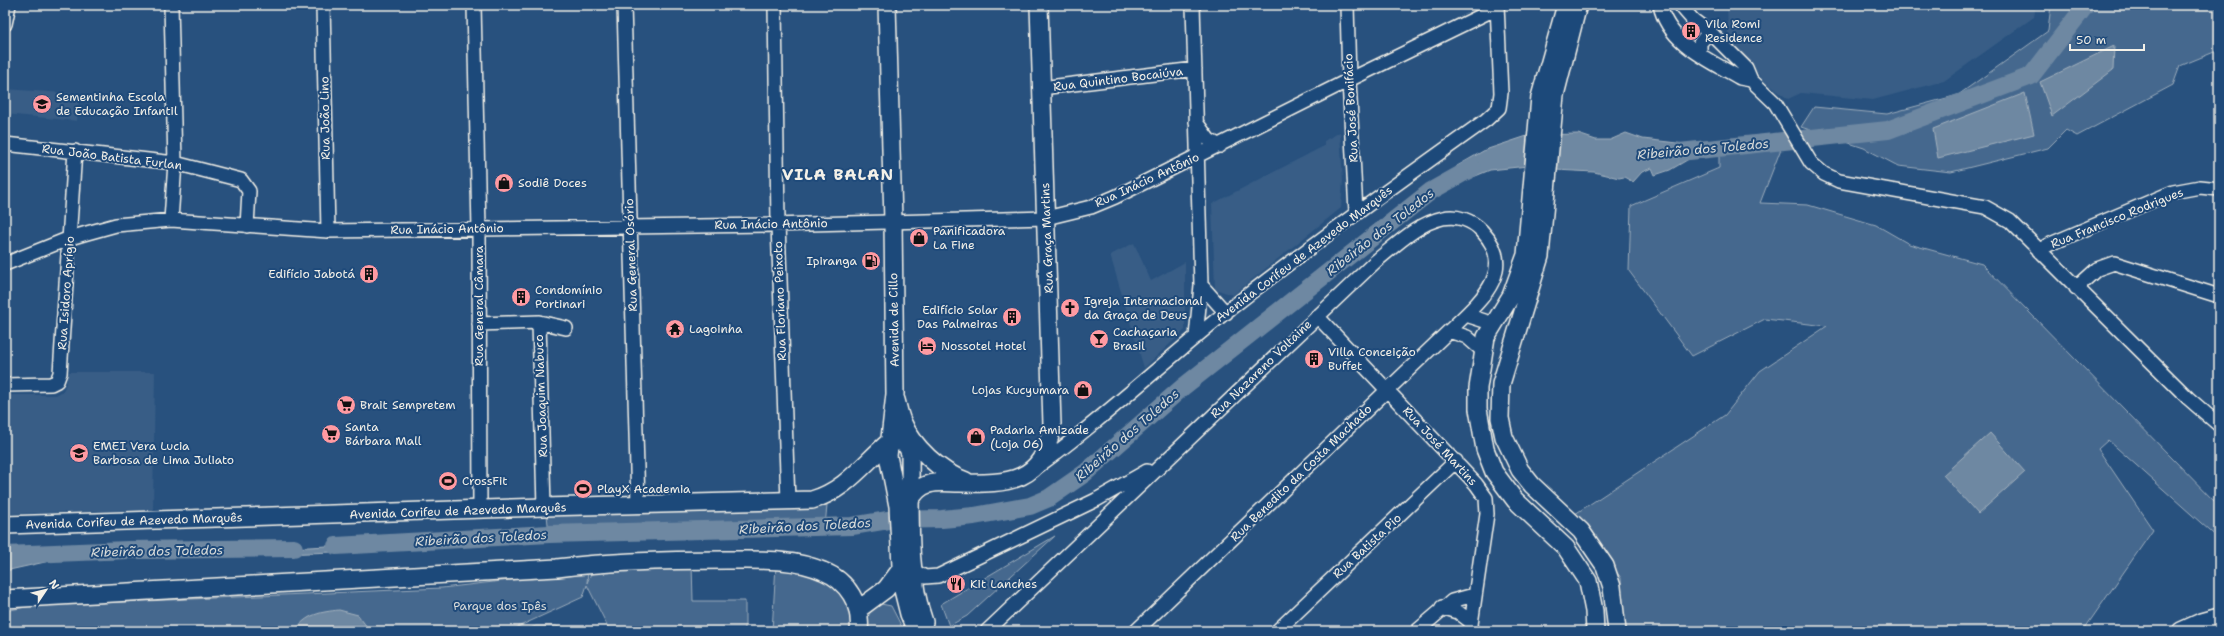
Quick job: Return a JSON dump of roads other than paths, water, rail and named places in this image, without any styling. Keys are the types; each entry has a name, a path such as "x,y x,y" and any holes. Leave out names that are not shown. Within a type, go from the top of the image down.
{"main road":[{"name":"Avenida de Cillo","path":"887,5 893,221 895,394 889,442"},
{"name":"Rua Graça Martins","path":"1036,468 1044,456 1049,442 1052,425 1039,5"},
{"path":"1566,5 1544,79 1544,117 1540,186 1540,256 1506,364 1499,398 1504,437 1520,470 1532,485 1581,531 1605,566 1612,587 1617,631"},
{"path":"1544,117 1555,95 1578,5"},
{"path":"1540,186 1526,255 1511,296 1486,337 1483,351 1478,409 1485,449 1494,472 1505,488 1566,548 1578,563 1588,581 1592,596 1595,631"},
{"path":"1494,324 1500,329 1507,339 1506,364"},
{"path":"895,394 902,421 924,452 943,470 973,483"},
{"path":"889,442 903,443 908,447 910,454 906,504 906,550 908,570 926,631"},
{"name":"Avenida Corifeu de Azevedo Marquês","path":"5,525 638,504 812,500 834,492 854,477 889,442"},
{"name":"Avenida Corifeu de Azevedo Marquês","path":"906,504 922,487 929,484 1010,481 1023,476 1036,468"},
{"path":"6,599 557,568 593,563 751,560 790,562 824,571 837,578 845,587 859,609 859,631"},
{"path":"859,609 908,570"},
{"path":"908,570 904,599 916,631"},
{"path":"2181,631 2201,622 2219,617"}],"street":[{"path":"5,24 9,5"},
{"path":"171,5 175,164 171,220"},
{"name":"Rua João Lino","path":"323,5 328,231"},
{"name":"Rua General Câmara","path":"474,5 479,229 480,510"},
{"name":"Rua General Osório","path":"624,5 638,504"},
{"name":"Rua Floriano Peixoto","path":"775,5 778,224 788,501"},
{"path":"1193,5 1201,286 1196,337"},
{"name":"Rua José Bonifácio","path":"1347,5 1349,80 1356,212"},
{"path":"1660,5 1664,19 1674,35 1700,54 1740,78 1751,80"},
{"path":"1680,5 1693,20 1713,34 1746,68 1751,80 1775,103 1802,150 1817,169 1839,181 1993,210 2010,221 2188,398 2219,425"},
{"name":"Rua Inácio Antônio","path":"5,264 70,238 116,225 171,220 328,231 1046,218 1091,207 1115,198 1497,7"},
{"name":"Avenida Corifeu de Azevedo Marquês","path":"1036,468 1078,437 1226,313 1356,212 1486,120 1499,108 1501,93 1497,7"},
{"path":"1700,54 1700,42 1705,37 1713,34"},
{"name":"Rua Quintino Bocaiúva","path":"1041,88 1195,69"},
{"path":"1196,122 1209,140 1220,146"},
{"name":"Rua João Batista Furlan","path":"5,144 75,151 175,164 241,180 246,185 250,199 247,226"},
{"name":"Rua Isidoro Aprígio","path":"5,385 51,384 57,381 60,373 75,151"},
{"name":"Rua Francisco Rodrigues","path":"2039,251 2048,245 2173,192 2200,187 2219,189"},
{"name":"Rua Nazareno Voltaine","path":"987,631 1106,516 1376,261 1413,232 1435,220 1449,217 1469,221 1480,229 1493,245 1497,259 1496,274 1490,288 1466,315"},
{"path":"2076,288 2097,269 2114,263 2219,296"},
{"path":"1201,286 1226,313"},
{"path":"1466,315 1494,324"},
{"name":"Rua Benedito da Costa Machado","path":"1136,631 1466,315"},
{"name":"Rua José Martins","path":"1317,316 1456,461 1482,491 1487,505 1470,627"},
{"path":"539,322 566,328"},
{"name":"Rua Joaquim Nabuco","path":"479,324 539,322 544,507"},
{"path":"1449,331 1467,337 1483,351"},
{"path":"1052,425 1056,433 1063,438 1078,437"},
{"path":"908,570 925,577 938,576 1096,500 1167,459"},
{"name":"Rua Batista Pio","path":"1277,631 1456,461"},
{"path":"1096,500 1103,507 1106,516"},
{"path":"1417,631 1442,607 1461,597 1474,595"},
{"path":"1442,607 1458,612 1470,627"}],"water":[{"path":"2114,46 2113,70 2052,116 2040,82"},
{"path":"2025,93 2034,134 1938,158 1933,129"},
{"path":"1626,133 1643,139 1694,145 1694,156 1670,170 1655,175 1652,168 1642,172 1633,182 1624,177 1619,178 1594,172 1555,170 1537,165 1490,170 1461,182 1452,179 1457,166 1485,150 1530,135 1578,134 1596,140 1610,140"},
{"path":"1990,433 2025,472 1978,514 1943,475"},
{"path":"529,535 532,537 439,545 433,548 234,556 54,560 5,571 5,555 128,550 272,549"},
{"path":"339,610 358,615 370,631 295,631 299,625 309,617 320,613"}],"waterway":[{"name":"Ribeirão dos Toledos","path":"1670,153 1888,130 2031,76 2086,5"},
{"name":"Ribeirão dos Toledos","path":"336,546 549,534 852,526 888,520 942,519 974,516 1030,506 1049,498 1085,473 1183,387 1431,191 1472,168"},
{"name":"Ribeirão dos Toledos","path":"5,555 128,550 294,548"}],"place":[{"name":"Vila Romi Residence","path":"1691,31"},
{"name":"Sementinha Escola de Educação Infantil","path":"42,104"},
{"name":"Sodiê Doces","path":"504,183"},
{"name":"Panificadora La Fine","path":"919,238"},
{"name":"Ipiranga","path":"871,261"},
{"name":"Edifício Jabotá","path":"369,274"},
{"name":"Condomínio Portinari","path":"521,297"},
{"name":"Igreja Internacional da Graça de Deus","path":"1070,308"},
{"name":"Edifício Solar Das Palmeiras","path":"1012,317"},
{"name":"Lagoinha","path":"675,329"},
{"name":"Cachaçaria Brasil","path":"1099,339"},
{"name":"Nossotel Hotel","path":"927,346"},
{"name":"Villa Conceição Buffet","path":"1314,359"},
{"name":"Lojas Kucyumara","path":"1083,390"},
{"name":"Brait Sempretem","path":"346,405"},
{"name":"Santa Bárbara Mall","path":"331,434"},
{"name":"Padaria Amizade (Loja 06)","path":"976,437"},
{"name":"EMEI Vera Lucia Barbosa de Lima Juliato","path":"79,453"},
{"name":"CrossFit","path":"448,481"},
{"name":"PlayX Academia","path":"583,489"},
{"name":"Kit Lanches","path":"956,584"}],"district":[{"name":"VILA BALAN","path":"838,174"}],"park label":[{"name":"Parque dos Ipês","path":"500,606"}]}
